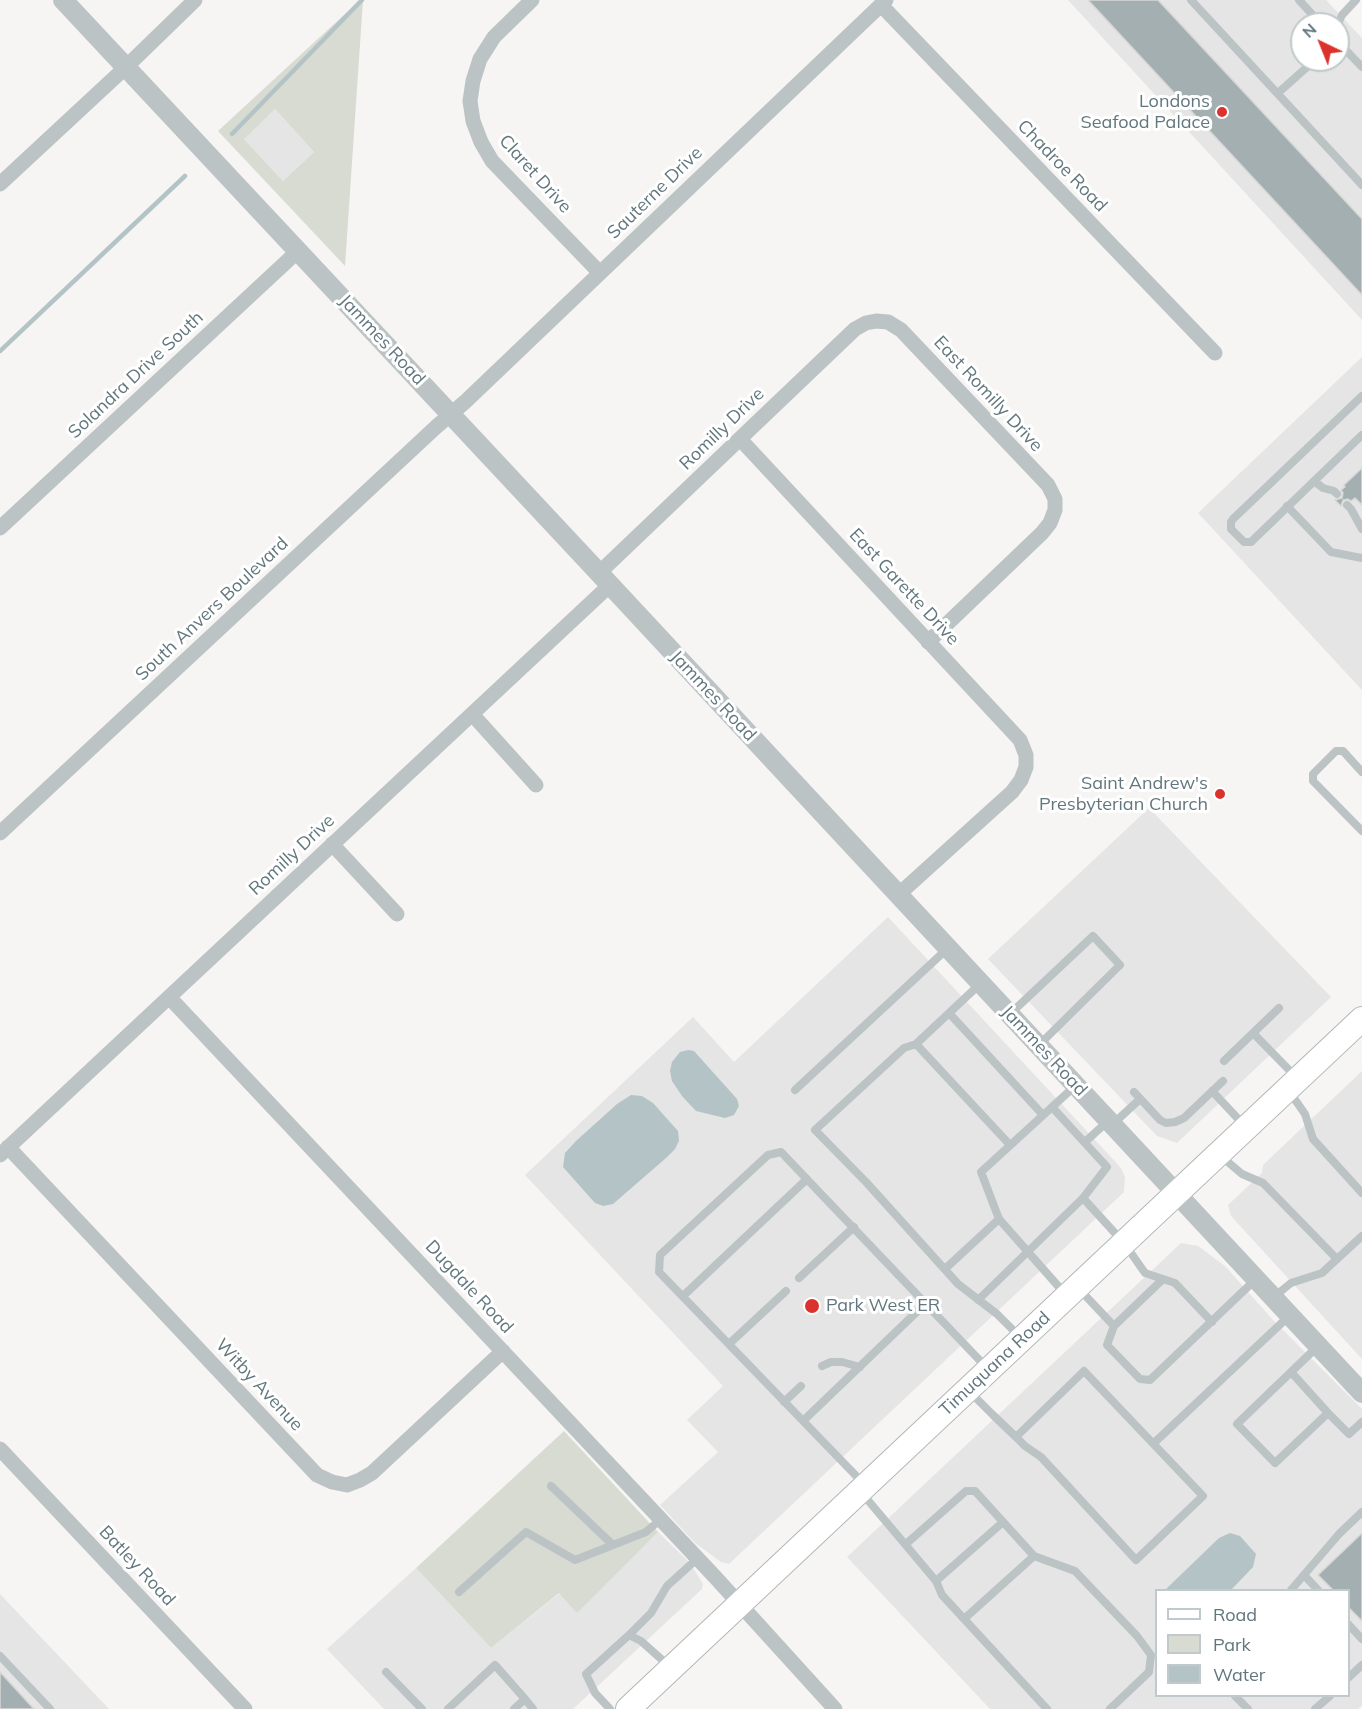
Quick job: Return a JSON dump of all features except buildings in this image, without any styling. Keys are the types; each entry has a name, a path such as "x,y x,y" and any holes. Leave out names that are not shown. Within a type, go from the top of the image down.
{"main road":[{"name":"Timuquana Road","path":"628,1709 1362,1019"}],"street":[{"name":"Jammes Road","path":"63,0 1318,1346 1359,1384"},
{"path":"0,184 195,0"},
{"name":"Claret Drive","path":"532,0 494,37 480,59 470,101 473,121 492,161 600,273"},
{"name":"Sauterne Drive","path":"451,414 883,3"},
{"name":"Chadroe Road","path":"883,3 1215,353"},
{"name":"Solandra Drive South","path":"0,528 298,251"},
{"name":"Romilly Drive","path":"4,1151 471,714 740,439 855,329 876,321"},
{"name":"East Romilly Drive","path":"876,321 888,322 901,330 1048,485 1055,499 1055,510 1050,524 928,642"},
{"name":"South Anvers Boulevard","path":"0,833 451,414"},
{"name":"East Garette Drive","path":"740,439 1020,740 1026,755 1026,767 1021,780 1012,792 898,895"},
{"path":"471,714 536,785"},
{"path":"332,844 398,914"},
{"name":"Dugdale Road","path":"169,997 698,1558 835,1709"},
{"name":"Witby Avenue","path":"4,1151 317,1475 332,1482 347,1485 372,1473 502,1351"},
{"name":"Batley Road","path":"0,1449 245,1709"}],"lane":[{"path":"1191,0 1362,185"},
{"path":"1299,0 1310,12"},
{"path":"1345,12 1356,0"},
{"path":"1350,54 1362,67"},
{"path":"1278,93 1302,72"},
{"path":"1362,396 1233,519 1230,526 1244,542 1251,542 1362,435"},
{"path":"1314,481 1337,494"},
{"path":"1347,505 1362,529"},
{"path":"1287,507 1331,552 1362,558"},
{"path":"1362,772 1343,751 1336,751 1313,774 1313,781 1362,831"},
{"path":"1010,1014 1093,936 1120,965 1039,1046"},
{"path":"795,1090 948,948"},
{"path":"981,983 916,1044 904,1048 815,1130 866,1182 958,1284 997,1314 1022,1339"},
{"path":"1224,1061 1279,1008"},
{"path":"949,1013 1043,1115"},
{"path":"1253,1033 1293,1084 1313,1139 1362,1194"},
{"path":"916,1044 1010,1145"},
{"path":"1134,1092 1160,1120 1166,1123 1175,1122 1184,1118 1223,1081"},
{"path":"1076,1085 981,1172 999,1219 1028,1251 1114,1326"},
{"path":"1212,1092 1246,1128"},
{"path":"1084,1142 1140,1099"},
{"path":"978,1300 1083,1198 1107,1167 1052,1107"},
{"path":"989,1370 782,1152 768,1155 660,1255 659,1272 803,1421 863,1488 936,1581 942,1595 1047,1709"},
{"path":"1218,1154 1242,1174 1263,1183 1336,1259"},
{"path":"683,1296 807,1179"},
{"path":"1083,1198 1124,1243 1145,1273 1175,1283 1212,1322"},
{"path":"945,1269 999,1219"},
{"path":"800,1278 854,1227"},
{"path":"1274,1298 1290,1283 1322,1273 1362,1236"},
{"path":"1162,1280 1114,1326 1107,1345 1140,1379 1150,1380 1256,1279"},
{"path":"729,1344 786,1291"},
{"path":"803,1421 926,1303"},
{"path":"1154,1443 1290,1315"},
{"path":"1318,1346 1237,1424 1275,1463 1328,1413"},
{"path":"822,1366 831,1362 842,1362 860,1367"},
{"path":"968,1389 1016,1437 1025,1446 1041,1457 1136,1560 1203,1496 1084,1371 1016,1437"},
{"path":"1291,1372 1349,1434 1362,1422"},
{"path":"784,1402 801,1386"},
{"path":"551,1486 613,1545"},
{"path":"906,1544 966,1491 975,1491 1034,1556 1075,1571 1137,1636 1151,1655 1149,1672 1110,1709"},
{"path":"1292,1589 1339,1534 1362,1512"},
{"path":"459,1592 526,1533 575,1560 646,1532 661,1519"},
{"path":"936,1581 1003,1522"},
{"path":"964,1619 1034,1556"},
{"path":"610,1709 595,1693 586,1674 651,1613 667,1586 698,1558"},
{"path":"1304,1575 1317,1589"},
{"path":"1350,1626 1362,1638"},
{"path":"629,1635 641,1641 672,1668"},
{"path":"0,1656 50,1709"},
{"path":"448,1709 495,1665 533,1709"},
{"path":"1350,1676 1362,1665"},
{"path":"386,1671 422,1709"},
{"path":"1237,1697 1248,1709"},
{"path":"1315,1709 1328,1697"},
{"path":"514,1709 525,1699"}],"shaded area":[{"path":"1068,0 1326,0 1337,12 1290,12 1290,72 1350,72 1350,25 1362,38 1362,320"},
{"path":"275,109 314,152 283,181 243,138"},
{"path":"1362,357 1362,690 1198,513"},
{"path":"1149,808 1331,997 1177,1143 1157,1136 988,959"},
{"path":"888,917 1121,1168 1125,1177 1124,1192 729,1564 721,1562 695,1543 660,1505 718,1452 687,1420 723,1386 525,1175 693,1017 734,1062"},
{"path":"1362,1071 1362,1359 1231,1216 1228,1205 1262,1173 1263,1165"},
{"path":"1181,1243 1198,1246 1225,1266 1273,1320 1362,1409 1362,1705 1358,1709 990,1709 847,1557"},
{"path":"658,1532 690,1563 703,1584 702,1589 573,1709 384,1709 327,1649 416,1568 491,1648 560,1593 577,1612"},
{"path":"0,1594 109,1709 0,1709"}],"green space":[{"path":"360,0 363,0 345,266 218,131","holes":["275,109 314,152 283,181 244,139"]},
{"path":"564,1431 658,1532 577,1613 559,1593 491,1648 416,1568"}],"water":[{"path":"694,1051 737,1099 739,1106 734,1115 725,1118 696,1111 682,1096 672,1081 670,1071 672,1062 680,1052"},
{"path":"631,1095 642,1096 653,1103 678,1131 679,1141 666,1158 613,1204 603,1206 595,1203 563,1167 565,1153 617,1104"},
{"path":"1230,1533 1240,1536 1256,1554 1253,1567 1232,1589 1166,1589 1219,1538"}],"waterway":[{"path":"232,134 362,0"},
{"path":"0,351 185,176"}],"place":[{"name":"Londons Seafood Palace","path":"1222,112"},
{"name":"Saint Andrew's Presbyterian Church","path":"1220,794"},
{"name":"Park West ER","path":"812,1306"}]}
